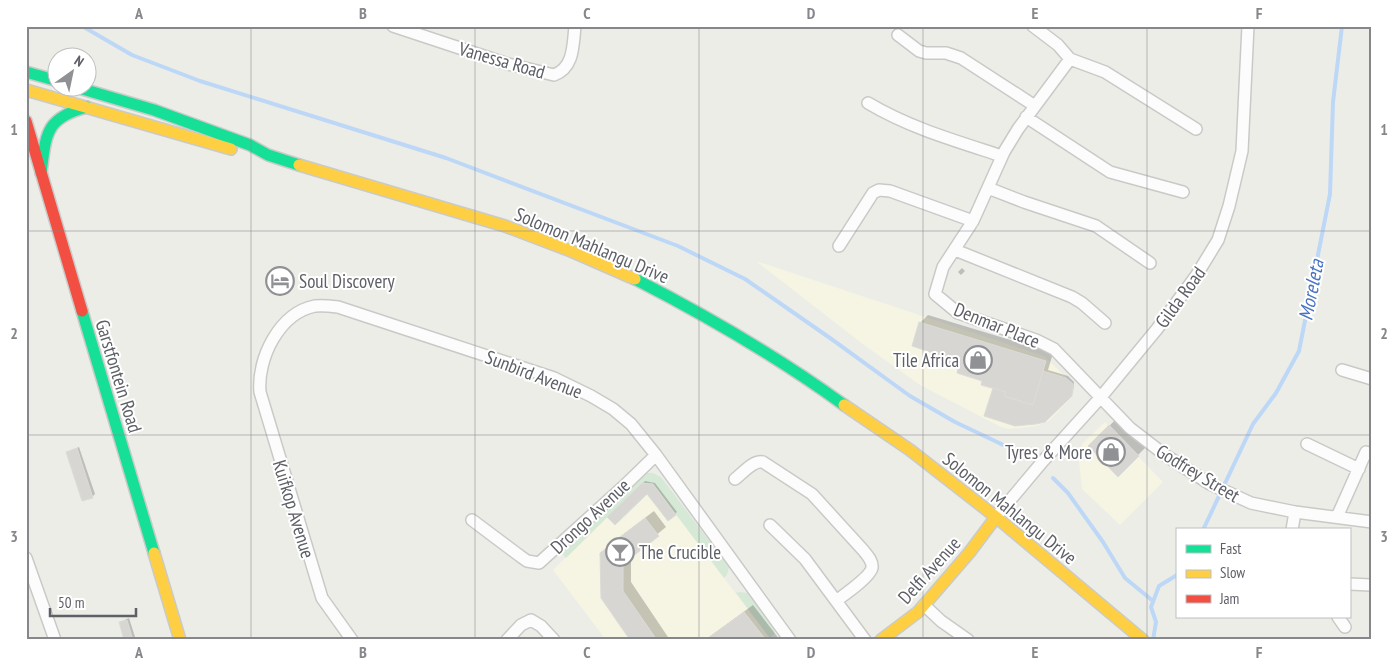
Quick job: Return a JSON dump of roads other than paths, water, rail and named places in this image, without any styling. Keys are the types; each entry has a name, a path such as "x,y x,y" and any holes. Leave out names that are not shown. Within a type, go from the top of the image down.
{"main road":[{"path":"26,72 48,78"},
{"name":"Solomon Mahlangu Drive","path":"26,90 249,155 268,155"},
{"name":"Solomon Mahlangu Drive","path":"98,94 154,110 250,145 268,155 505,226 571,251 635,279 700,312 802,374 850,409 909,462 993,521 1136,638"},
{"path":"41,173 46,140 50,129 63,114 70,110 88,107"},
{"name":"Garstfontein Road","path":"26,121 180,640"},
{"name":"Solomon Mahlangu Drive","path":"993,521 1039,568"},
{"name":"Delfi Avenue","path":"882,640 918,612 969,553 993,521"},
{"name":"Solomon Mahlangu Drive","path":"1061,586 1136,638"}],"street":[{"name":"Vanessa Road","path":"393,26 508,64 554,76 564,69 570,60 575,26"},
{"path":"1033,26 1058,45 1070,59 1105,72 1196,130"},
{"name":"Gilda Road","path":"993,521 1043,461 1101,397 1196,276 1218,240 1229,206 1242,151 1248,26"},
{"path":"898,35 919,51 961,58 1035,106"},
{"path":"1070,59 1026,117 1002,156 972,221 955,250 1072,297 1105,323"},
{"path":"868,103 903,122 1002,156"},
{"path":"1026,117 1110,172 1183,192"},
{"path":"988,188 1096,226 1150,263"},
{"path":"839,246 871,196 879,190 890,191 972,221"},
{"name":"Denmar Place","path":"955,250 943,267 935,294 958,313 1046,344 1054,349 1101,397"},
{"name":"Sunbird Avenue","path":"260,370 274,337 289,319 298,312 314,306 338,307 554,378 592,396 613,409 630,424 656,455 790,640"},
{"name":"Kuifkop Avenue","path":"260,370 260,392 318,588 329,610 352,640"},
{"path":"1342,370 1372,379"},
{"name":"Godfrey Street","path":"1101,397 1144,440 1210,484 1240,499 1294,512 1372,522"},
{"path":"1307,444 1359,469"},
{"path":"1337,517 1366,452"},
{"name":"Drongo Avenue","path":"472,520 527,561 539,562 656,455"},
{"path":"735,479 755,463 763,462 812,494 863,550 870,560 872,568 868,574 836,601"},
{"path":"1292,528 1294,512"},
{"path":"770,525 805,559 865,640"},
{"path":"26,558 55,640"},
{"path":"1350,584 1371,585"},
{"path":"924,605 941,621 968,640"},
{"path":"507,640 521,625 531,620 541,626 554,640"}],"waterway":[{"path":"82,26 132,55 200,81 446,158 678,246 745,279 910,396 955,422 1022,454"},
{"name":"Moreleta","path":"1204,528 1253,424 1276,393 1299,351 1330,194 1333,102 1342,26"},
{"path":"1053,478 1068,493 1103,542 1125,578 1153,601"},
{"name":"Moreleta","path":"1153,640 1156,622 1151,607 1159,586 1176,576"}],"place":[{"name":"Soul Discovery","path":"280,281"},
{"name":"Tile Africa","path":"978,360"},
{"name":"Tyres & More","path":"1111,452"},
{"name":"The Crucible","path":"620,552"}]}
